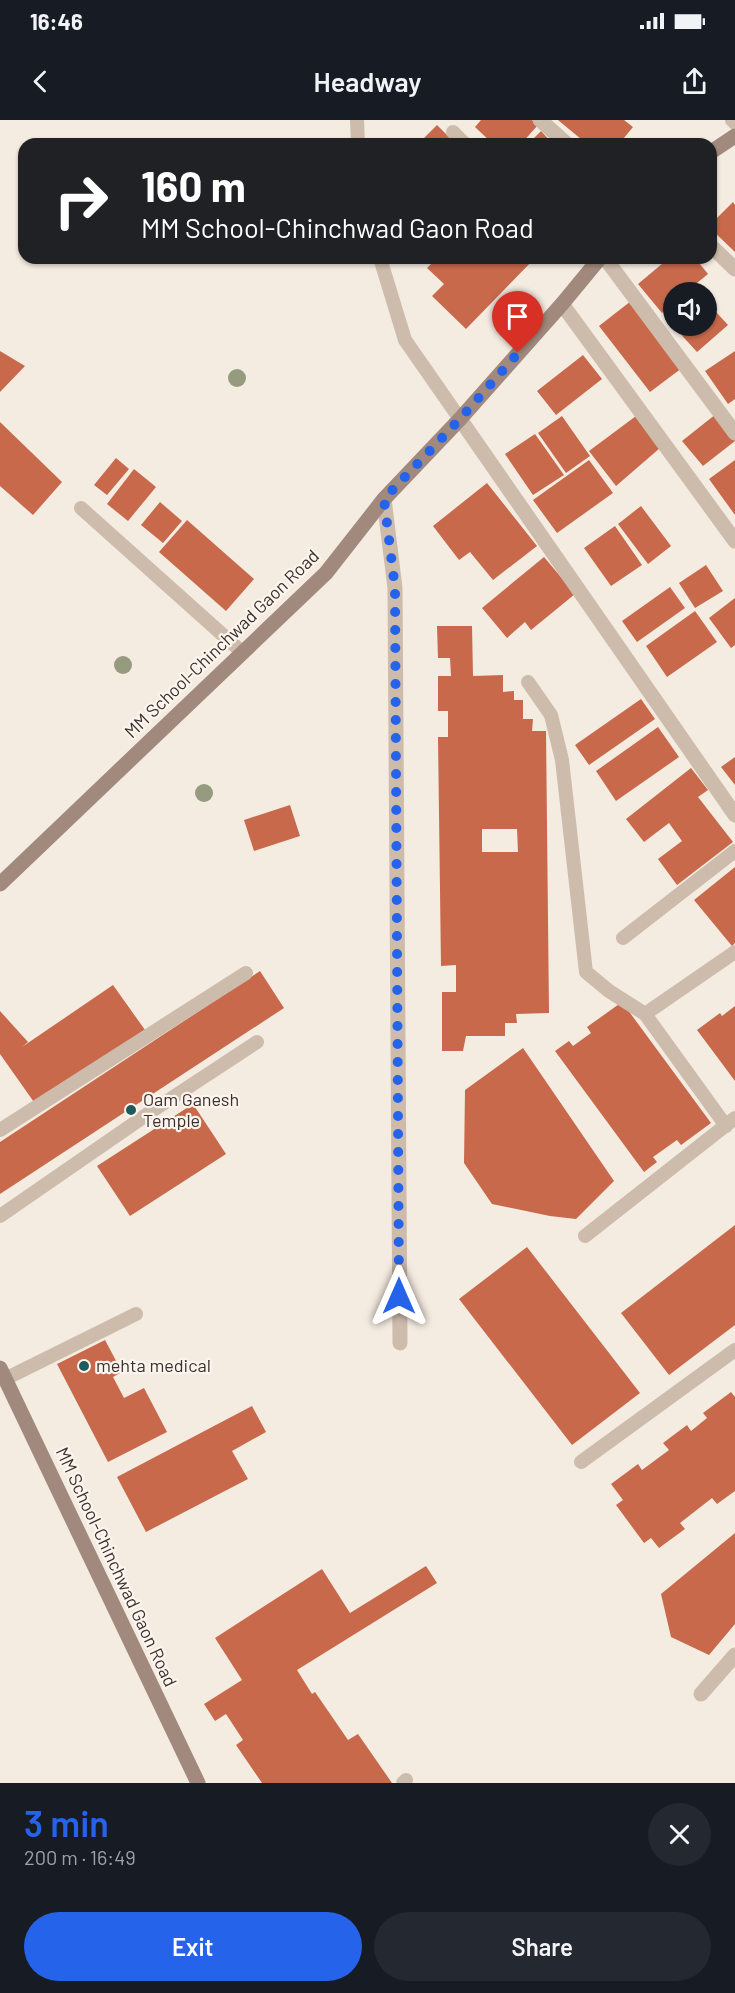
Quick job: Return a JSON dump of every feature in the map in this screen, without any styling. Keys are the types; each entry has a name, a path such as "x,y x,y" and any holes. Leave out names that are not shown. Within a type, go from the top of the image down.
{"main road":[{"path":"717,148 735,136"},
{"name":"MM School-Chinchwad Gaon Road","path":"0,884 326,573 384,499 460,419 562,304 592,264"},
{"name":"MM School-Chinchwad Gaon Road","path":"3,1373 198,1783"}],"street":[{"path":"540,120 560,138"},
{"path":"717,252 735,269"},
{"path":"598,264 735,434"},
{"path":"562,304 735,542"},
{"path":"460,419 735,815"},
{"path":"384,499 395,588 400,1343"},
{"path":"701,1694 735,1655"}],"lane":[{"path":"357,120 358,138"},
{"path":"453,132 459,138"},
{"path":"382,264 405,340 460,419"},
{"path":"81,508 243,653"},
{"path":"528,682 551,715 562,760 586,972 609,991 645,1014 730,1122 585,1236"},
{"path":"623,938 735,851"},
{"path":"645,1014 735,952"},
{"path":"0,1130 246,973"},
{"path":"0,1216 257,1042"},
{"path":"3,1373 136,1314"},
{"path":"581,1462 735,1350"}],"building":[{"path":"481,120 532,120 538,125 526,138 487,138 475,127"},
{"path":"558,120 624,120 633,127 624,138 580,138"},
{"path":"437,125 450,138 424,138"},
{"path":"541,131 547,138 534,138"},
{"path":"733,202 735,205 735,252 717,235 717,218"},
{"path":"431,264 529,264 466,329 432,296 444,284 427,268"},
{"path":"662,264 700,264 708,274 698,282 663,282 662,313 638,284"},
{"path":"631,301 682,368 650,392 599,326"},
{"path":"717,313 728,325 717,335"},
{"path":"682,336 715,336 697,352"},
{"path":"0,351 25,366 0,392"},
{"path":"735,351 735,399 728,404 705,371"},
{"path":"583,355 602,379 556,415 537,391"},
{"path":"716,414 735,441 703,466 682,441"},
{"path":"562,416 590,456 566,473 538,433"},
{"path":"636,416 660,448 616,486 589,451"},
{"path":"0,422 62,482 33,515 0,486"},
{"path":"535,434 564,475 533,495 505,454"},
{"path":"116,458 129,469 107,495 94,485"},
{"path":"589,460 613,493 557,533 533,500"},
{"path":"735,460 735,515 709,479"},
{"path":"134,469 156,487 128,521 107,504"},
{"path":"487,483 537,546 493,580 470,552 459,560 433,526"},
{"path":"160,502 182,521 163,543 141,525"},
{"path":"641,506 671,546 648,564 618,524"},
{"path":"187,520 254,579 226,611 159,552"},
{"path":"615,526 642,565 611,586 584,548"},
{"path":"544,557 575,594 531,630 525,622 507,638 482,608"},
{"path":"706,565 723,591 695,608 679,583"},
{"path":"670,587 685,608 637,642 622,621"},
{"path":"735,598 735,645 731,648 709,618"},
{"path":"695,611 717,642 667,677 646,646"},
{"path":"437,626 472,626 473,676 503,675 503,692 514,691 514,700 523,700 523,719 533,719 532,731 546,731 549,1013 516,1014 517,1023 505,1023 505,1036 466,1036 463,1051 442,1051 442,992 456,992 456,965 441,966 438,737 448,737 448,711 438,711 438,676 451,676 450,658 438,658","holes":["482,829 517,829 518,852 482,852"]},
{"path":"641,699 655,719 589,765 575,745"},
{"path":"658,727 679,757 616,801 596,771"},
{"path":"735,757 735,785 721,767"},
{"path":"691,768 708,790 698,797 733,842 677,885 658,859 682,841 669,823 644,842 626,819"},
{"path":"290,805 300,836 254,851 244,820"},
{"path":"735,867 735,943 732,946 694,900"},
{"path":"260,971 284,1008 0,1194 0,1142"},
{"path":"113,985 145,1030 36,1105 0,1054 0,1011 28,1042 22,1047"},
{"path":"622,1002 711,1123 681,1145 677,1140 653,1157 657,1162 644,1172 555,1051 569,1041 573,1046 591,1033 587,1027"},
{"path":"735,1006 735,1081 697,1030 720,1013 722,1016"},
{"path":"523,1048 614,1181 576,1219 492,1204 464,1163 465,1090"},
{"path":"193,1104 226,1154 130,1216 97,1166"},
{"path":"735,1225 735,1325 669,1375 621,1313"},
{"path":"527,1247 640,1393 572,1445 459,1299"},
{"path":"105,1340 122,1372 113,1377 124,1398 144,1388 167,1432 108,1462 57,1364"},
{"path":"731,1392 735,1397 735,1491 717,1504 712,1498 680,1523 685,1529 659,1548 651,1538 644,1543 616,1505 623,1500 611,1484 638,1464 642,1470 669,1450 663,1443 687,1425 691,1431 707,1418 703,1413"},
{"path":"252,1406 266,1432 232,1451 248,1479 146,1532 117,1477"},
{"path":"735,1533 735,1624 709,1655 671,1637 661,1594"},
{"path":"426,1566 437,1583 297,1670 312,1694 315,1692 348,1740 358,1734 392,1783 262,1783 236,1745 243,1740 226,1714 215,1721 204,1704 242,1680 215,1638 322,1569 350,1613"}],"place":[{"name":"Oam Ganesh Temple","path":"131,1110"},
{"name":"mehta medical","path":"84,1366"}],"route":[{"path":"399,1296 395,588 384,499 460,419 518,353"}]}
